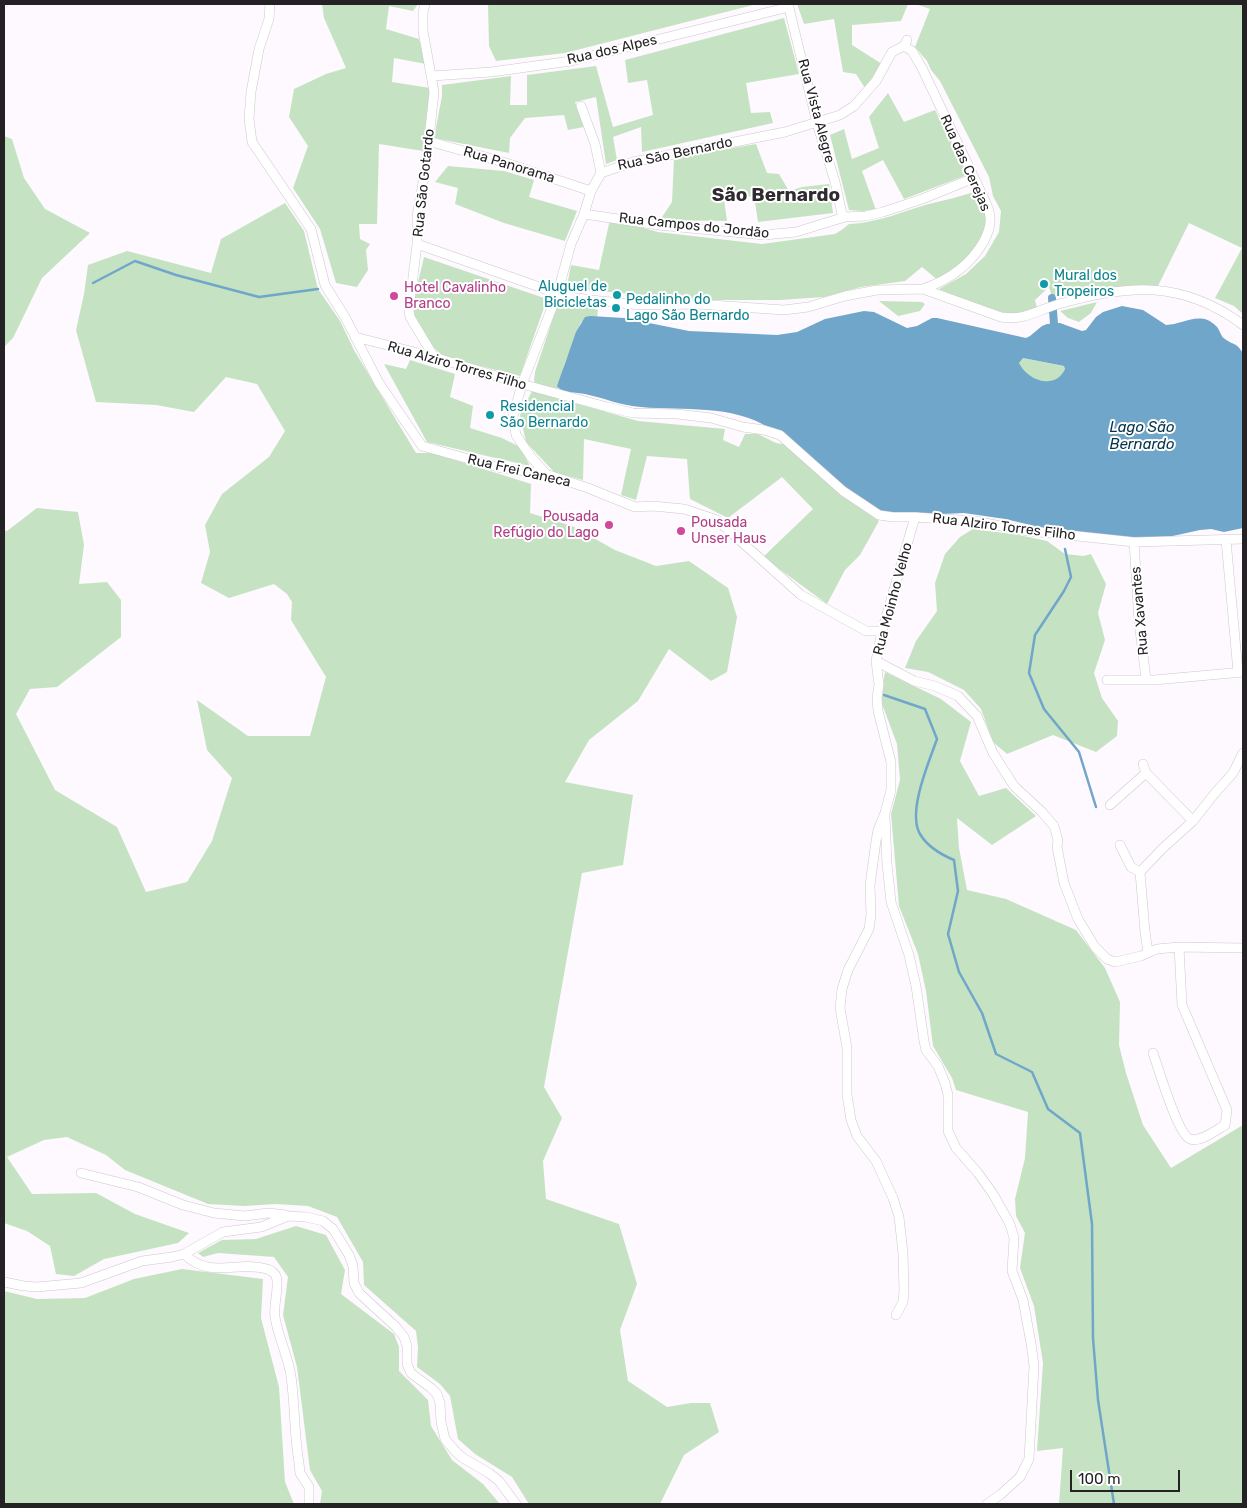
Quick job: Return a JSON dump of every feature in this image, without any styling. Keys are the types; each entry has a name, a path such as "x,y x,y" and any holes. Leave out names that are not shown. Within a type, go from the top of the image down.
{"street":[{"name":"Rua Frei Caneca","path":"270,4 269,19 260,49 251,92 249,119 252,142 311,228 325,285 345,316 378,383 422,446 501,468 546,474 635,507 654,506 684,509 717,520 801,595 866,632 882,631"},
{"name":"Rua São Gotardo","path":"425,4 423,31 434,92 426,166 417,216 417,244 410,316 434,357"},
{"name":"Rua dos Alpes","path":"432,76 491,72 571,61 789,5"},
{"name":"Rua Vista Alegre","path":"789,5 817,123 844,217"},
{"name":"Rua São Bernardo","path":"546,474 516,435 512,417 522,384 557,295 571,244 584,214 591,191 601,173 633,162 785,132 840,115 854,106 876,81 892,52 905,43"},
{"name":"Rua das Cerejas","path":"905,43 922,68 986,203 991,220 987,235 977,253 961,270 942,283 923,290"},
{"path":"582,106 595,144 601,173"},
{"name":"Rua Panorama","path":"428,140 591,191"},
{"name":"Rua Campos do Jordão","path":"584,214 658,225 764,235 796,232 844,217 866,216 884,212 974,178"},
{"path":"417,244 545,288 557,295 641,305 697,304 784,310 808,307 845,296 877,290 923,290 1001,317 1013,319 1028,316 1064,302 1137,288 1158,289 1191,296 1226,312 1243,325"},
{"name":"Rua Alziro Torres Filho","path":"355,337 434,357 522,384 633,413 677,414 711,418 764,430 780,436 843,492 879,515 976,521 1021,530 1134,542 1243,539"},
{"name":"Rua Moinho Velho","path":"896,1315 903,1302 904,1291 903,1253 899,1217 893,1198 876,1161 856,1136 851,1120 847,1095 847,1048 840,1008 845,980 852,962 865,940 870,923 871,876 878,830 885,813 892,774 891,762 878,711 879,684 876,661 882,631 915,516"},
{"path":"1107,680 1241,672 1226,540"},
{"name":"Rua Xavantes","path":"1134,542 1139,622 1146,679"},
{"path":"876,661 914,681 935,686 958,696 977,716 993,753 1014,786 1054,826 1058,840 1057,847 1064,883 1078,920 1094,947 1107,959 1115,962 1141,956 1157,949 1179,947 1243,948"},
{"path":"1148,952 1144,932 1140,872 1193,821 1214,793 1233,773 1243,753"},
{"path":"1110,806 1145,768 1193,821"},
{"path":"885,813 891,902 910,955 921,1031 926,1050 938,1066 946,1083 948,1131 956,1148 993,1194 1010,1224 1014,1238 1012,1271 1023,1300 1031,1343 1034,1366 1029,1459 1020,1477 1000,1496 987,1504"},
{"path":"1120,845 1131,867 1140,872"},
{"path":"1153,1053 1174,1114 1185,1136 1190,1140 1198,1140 1225,1125 1227,1110 1182,1005 1179,947"},
{"path":"80,1173 138,1187 183,1205 214,1213 245,1216 268,1214 306,1217 323,1221 333,1229 352,1260 356,1288 400,1332 407,1346 406,1357 409,1370 436,1394 440,1403 441,1422 445,1439 463,1458 499,1481 516,1504"},
{"path":"4,1282 31,1286 81,1284 142,1261 184,1254 222,1232 254,1228 292,1216"},
{"path":"184,1254 194,1262 212,1269 232,1267 266,1269 273,1272 276,1276 275,1318 291,1377 297,1454 300,1473 309,1487 310,1504"}],"green space":[{"path":"322,4 418,4 413,11 389,6 386,29 419,39 426,64 394,58 392,82 430,88 423,151 379,144 377,224 359,224 360,239 370,244 366,250 368,270 357,287 336,283 320,229 293,188 308,146 289,117 294,89 326,74 346,68 324,18"},
{"path":"488,4 757,4 565,53 496,61 489,46"},
{"path":"797,4 908,4 901,21 852,25 852,45 882,64 865,88 856,74 843,72 834,19 804,24"},
{"path":"915,4 1243,4 1243,314 1234,306 1215,298 1242,248 1189,223 1158,286 1137,286 1052,298 1049,287 1035,300 1037,308 1025,312 1012,313 974,305 939,289 966,274 985,256 999,232 1001,211 993,196 989,177 940,81 915,47 930,9"},
{"path":"784,18 799,74 746,83 751,113 770,112 773,123 642,152 641,127 613,137 617,160 606,164 596,97 575,102 584,127 568,130 564,115 525,118 510,138 509,153 434,138 442,96 442,85 511,76 510,105 527,105 527,75 596,66 613,127 653,115 647,80 628,83 625,60"},
{"path":"888,93 904,122 935,110 967,175 904,199 883,160 862,171 876,210 849,210 830,135 844,129 852,159 879,148 869,117"},
{"path":"4,136 12,139 24,178 45,209 90,233 42,278 13,338 4,347"},
{"path":"756,144 767,173 779,174 789,191 802,187 829,184 833,213 758,222 754,196 724,199 727,221 660,220 672,202 674,158"},
{"path":"448,166 504,171 534,180 529,197 577,211 565,241 504,223 455,204 458,188 435,182"},
{"path":"978,191 988,219 984,233 975,251 959,267 939,281 922,267 905,281 861,287 824,297 780,300 696,300 588,290 567,286 571,265 599,270 610,219 658,232 762,244 835,234 849,224 879,219"},
{"path":"285,203 304,231 318,289 340,321 354,350 416,453 433,453 531,484 530,513 572,526 615,550 656,566 689,561 728,588 737,617 727,672 711,681 669,649 638,701 589,740 565,782 633,795 623,865 582,873 544,1087 562,1118 543,1161 546,1199 619,1224 637,1284 620,1330 628,1381 667,1407 691,1403 710,1403 719,1432 684,1455 660,1504 529,1504 512,1477 475,1454 458,1439 450,1396 440,1384 417,1367 418,1347 416,1331 364,1285 363,1262 337,1217 308,1206 208,1204 125,1170 106,1155 67,1137 44,1140 7,1157 32,1194 96,1193 135,1214 189,1233 178,1243 104,1259 74,1276 56,1274 50,1246 27,1231 4,1223 4,530 7,531 37,508 78,512 84,545 79,584 107,582 121,600 121,637 57,687 30,689 16,714 55,790 117,827 146,892 187,882 212,841 232,778 207,750 197,700 248,736 310,736 326,677 291,620 292,602 287,594 274,584 229,598 201,583 210,552 205,525 222,494 269,457 285,431 257,384 226,377 194,412 156,405 96,402 76,330 88,265 127,251 211,273 221,239"},
{"path":"424,257 547,299 520,376 445,357 430,343 421,331 414,312 416,292"},
{"path":"879,301 922,302 925,304 920,311 898,316"},
{"path":"1097,302 1091,313 1079,322 1068,318 1060,311"},
{"path":"562,303 598,310 597,318 581,322 564,365 557,390 535,384 534,380 557,306"},
{"path":"1023,358 1064,366 1065,369 1061,377 1056,380 1051,382 1042,381 1029,376 1022,370 1019,363"},
{"path":"410,360 455,374 450,397 473,406 470,428 502,438 520,447 530,466 427,442 384,364 406,369"},
{"path":"532,391 638,421 725,429 723,440 739,447 745,434 758,434 776,443 788,445 841,495 879,521 860,555 845,570 827,604 763,557 813,509 782,477 728,518 690,499 687,459 647,456 636,500 621,495 631,449 584,439 583,480 555,473 526,442 520,415"},
{"path":"973,529 1047,541 1065,554 1084,556 1091,554 1106,584 1098,613 1105,640 1094,673 1102,698 1118,721 1117,736 1096,752 1053,735 1007,754 993,742 981,709 964,690 928,672 905,668 916,641 937,611 935,583 945,554 960,537"},
{"path":"885,672 941,699 971,722 960,761 979,796 1006,788 1036,816 992,845 957,818 959,848 967,890 1006,899 1076,930 1105,968 1120,1002 1119,1045 1143,1125 1171,1168 1243,1125 1243,1504 1059,1504 1063,1448 1037,1451 1043,1363 1034,1306 1020,1268 1025,1233 1016,1216 1015,1199 1025,1158 1028,1112 956,1090 952,1078 933,1046 926,991 918,954 899,906 891,814 900,780 897,744 882,704 881,695"},
{"path":"296,1226 326,1235 345,1270 341,1294 394,1334 399,1347 399,1371 428,1400 431,1426 452,1460 483,1484 500,1504 320,1504 322,1491 310,1470 297,1367 283,1315 288,1277 274,1257 218,1253 203,1257 198,1253 222,1240 256,1239"},
{"path":"182,1269 263,1279 261,1318 279,1387 285,1482 294,1504 4,1504 4,1291 37,1299 85,1298 134,1279"}],"water":[{"name":"Lago São Bernardo","path":"1122,306 1143,310 1166,325 1204,319 1216,326 1223,338 1236,345 1243,353 1243,528 1224,532 1211,529 1200,530 1159,539 1142,537 1120,539 1065,533 1005,519 964,513 942,514 919,519 872,509 769,428 755,420 739,415 707,410 627,405 585,394 566,392 557,386 576,332 585,317 590,316 624,318 689,331 777,335 797,332 825,319 864,311 874,312 907,328 917,326 932,318 937,318 1026,338 1047,324 1060,323 1082,331 1086,330 1096,317 1103,312","holes":["1023,358 1064,366 1065,369 1055,380 1041,381 1028,374 1019,363"]}],"waterway":[{"path":"93,283 135,261 176,275 259,297 318,289"},
{"path":"1052,298 1054,324"},
{"path":"1065,549 1071,577 1035,635 1029,673 1044,709 1079,752 1096,807"},
{"path":"884,695 925,709 937,739 921,787 916,813 917,825 920,834 931,846 954,860 958,891 948,934 959,972 982,1013 996,1054 1032,1072 1048,1109 1080,1133 1092,1224 1093,1338 1098,1400 1114,1504"}],"place":[{"name":"Mural dos Tropeiros","path":"1044,284"},
{"name":"Aluguel de Bicicletas","path":"617,295"},
{"name":"Hotel Cavalinho Branco","path":"394,296"},
{"name":"Pedalinho do Lago São Bernardo","path":"616,308"},
{"name":"Residencial São Bernardo","path":"490,415"},
{"name":"Pousada Refúgio do Lago","path":"609,525"},
{"name":"Pousada Unser Haus","path":"681,531"}],"district":[{"name":"São Bernardo","path":"776,196"}]}
